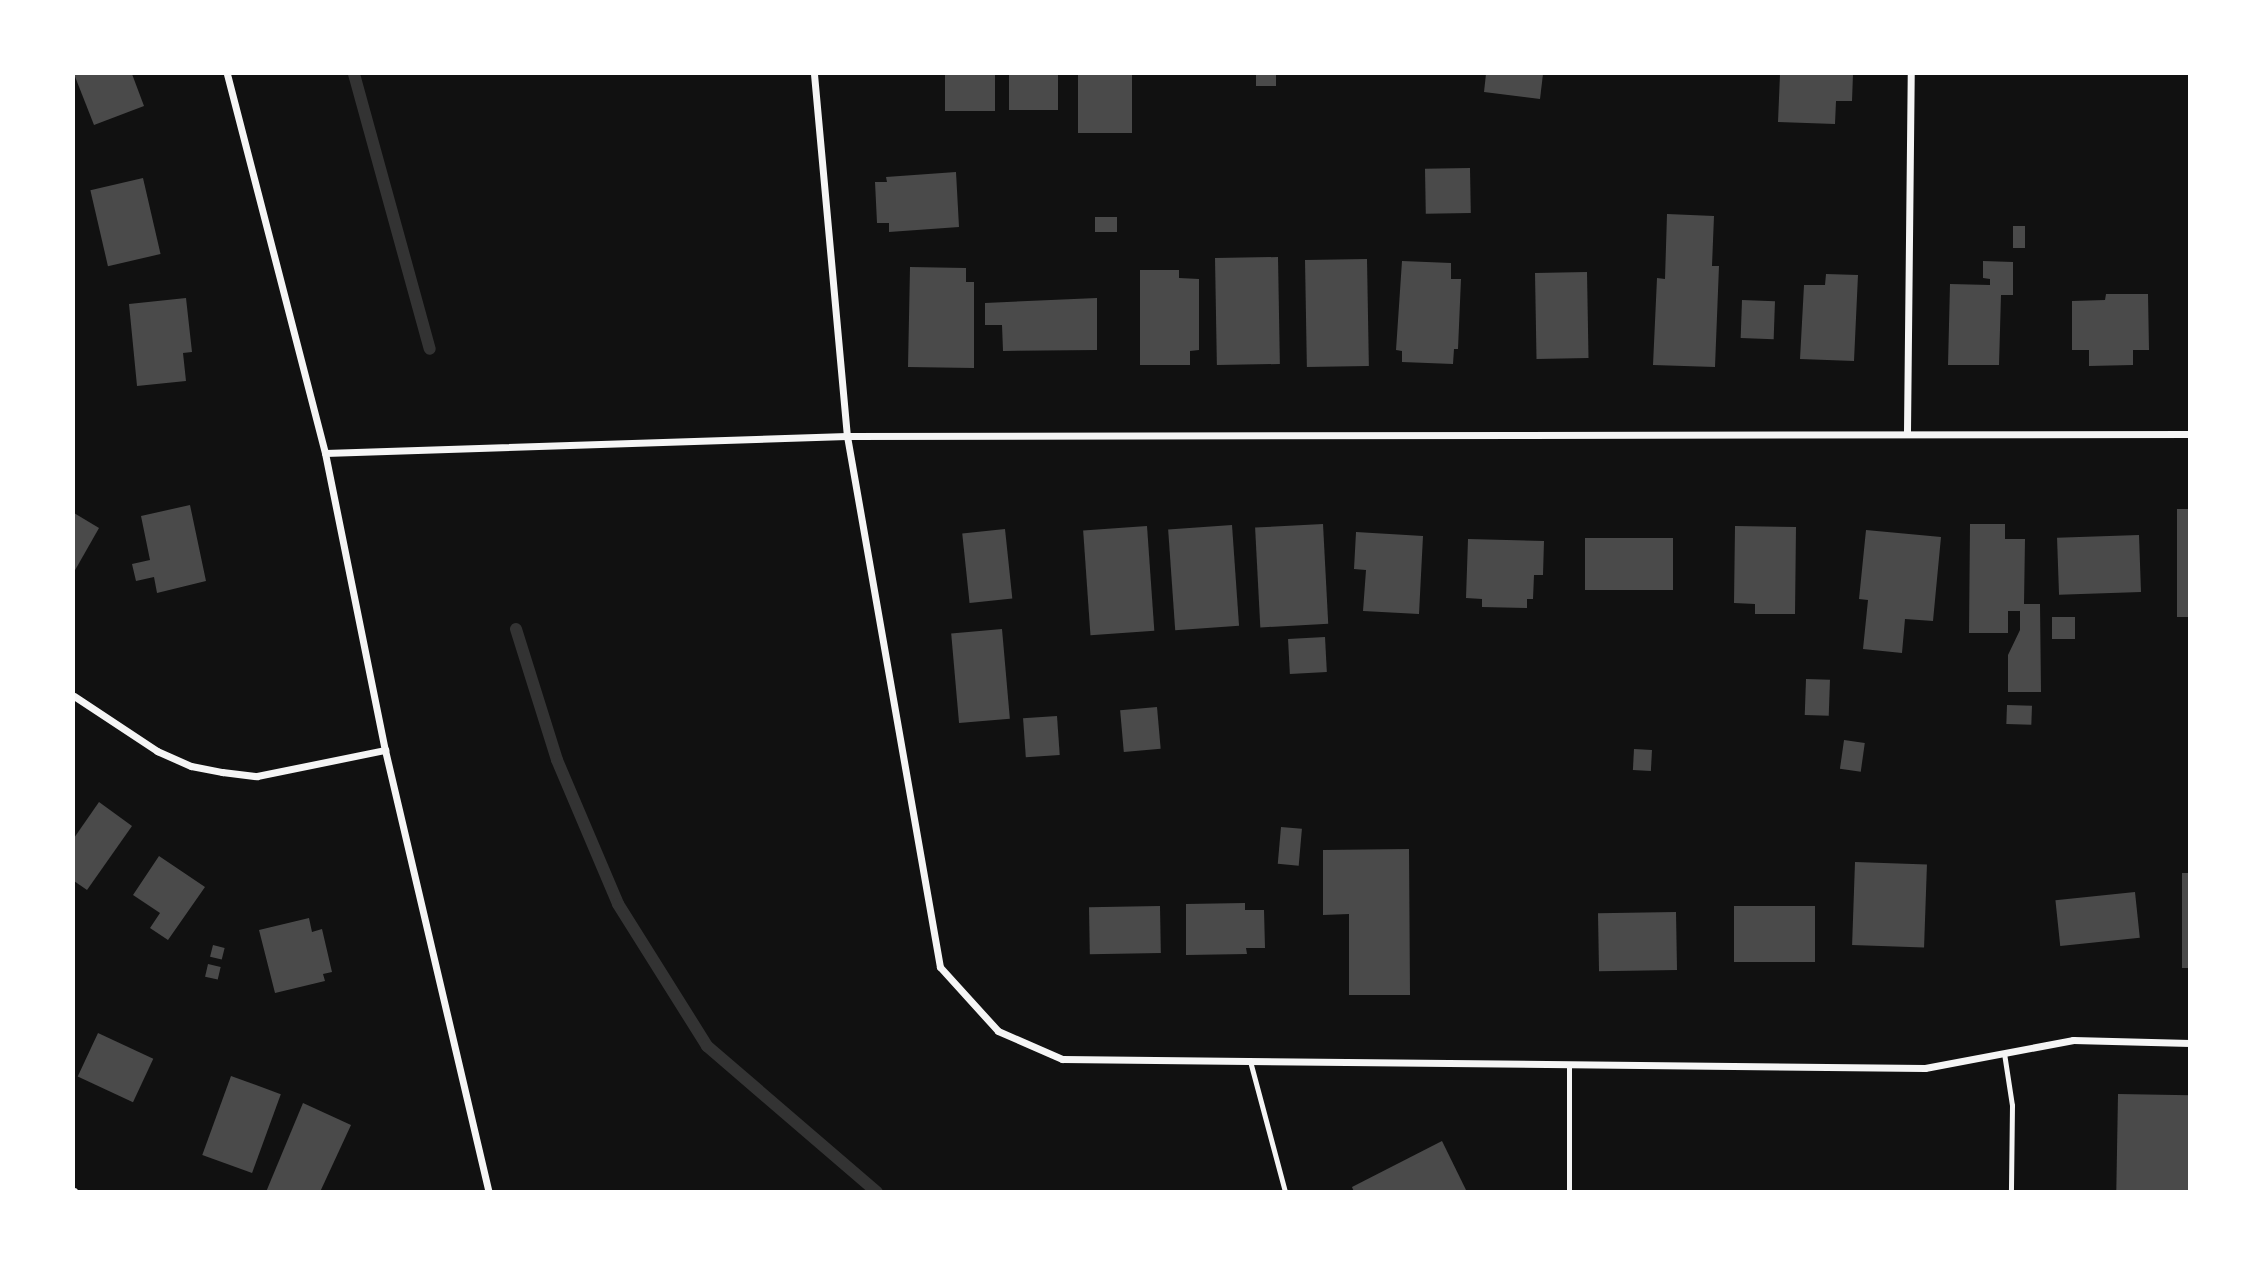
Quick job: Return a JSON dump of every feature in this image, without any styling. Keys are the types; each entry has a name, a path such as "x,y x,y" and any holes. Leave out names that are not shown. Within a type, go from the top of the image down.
{"street":[{"path":"227,74 325,453 385,750 489,1192"},
{"path":"814,74 847,436 940,967 998,1031 1062,1059 1925,1068 2073,1040 2189,1043"},
{"path":"1907,431 1910,74"},
{"path":"325,453 847,436 1907,431 2189,434"},
{"path":"74,696 157,751 191,766 222,772 257,776 385,750"}],"lane":[{"path":"2004,1053 2012,1105 2011,1192"},
{"path":"1250,1061 1285,1192"},
{"path":"1569,1064 1569,1192"}],"building":[{"path":"74,74 132,74 144,106 94,125"},
{"path":"945,74 995,74 995,111 945,111"},
{"path":"1009,74 1058,74 1058,110 1009,110"},
{"path":"1078,74 1132,74 1132,133 1078,133"},
{"path":"1256,74 1276,74 1276,86 1256,86"},
{"path":"1486,74 1543,74 1540,99 1484,92"},
{"path":"1780,74 1853,74 1852,101 1836,101 1835,124 1778,122"},
{"path":"1470,168 1471,213 1426,214 1425,169"},
{"path":"956,172 959,227 889,232 889,223 877,223 875,182 887,182 886,177"},
{"path":"143,178 161,254 108,266 90,190"},
{"path":"1667,214 1714,216 1712,266 1719,266 1715,367 1653,365 1657,278 1665,279"},
{"path":"1095,217 1117,217 1117,232 1095,232"},
{"path":"2013,226 2025,226 2025,248 2013,248"},
{"path":"1278,257 1280,364 1217,365 1215,258"},
{"path":"1367,259 1369,366 1307,367 1305,260"},
{"path":"1402,261 1451,263 1451,279 1461,279 1458,349 1454,349 1453,364 1402,362 1402,351 1396,350"},
{"path":"1983,261 2013,262 2013,295 2001,295 1999,365 1948,365 1950,284 1990,285 1990,279 1983,278"},
{"path":"910,267 966,268 966,282 974,282 974,368 908,367"},
{"path":"1140,270 1179,270 1179,278 1199,279 1199,350 1190,351 1190,365 1140,365"},
{"path":"1587,272 1589,358 1537,359 1535,273"},
{"path":"1826,274 1858,275 1854,361 1800,359 1804,285 1825,285"},
{"path":"2106,294 2148,294 2149,350 2133,350 2133,365 2089,366 2089,350 2072,350 2072,301 2105,300"},
{"path":"186,298 192,352 183,353 186,381 137,386 129,304"},
{"path":"1097,298 1097,350 1003,351 1002,325 985,325 985,303"},
{"path":"1742,300 1775,301 1774,339 1741,338"},
{"path":"190,505 206,581 157,593 154,577 136,581 132,564 150,560 141,516"},
{"path":"2177,509 2190,509 2190,617 2177,617"},
{"path":"74,513 99,528 74,572"},
{"path":"1323,524 1328,624 1260,627 1255,528"},
{"path":"1970,524 2005,524 2005,539 2025,539 2024,604 2040,604 2041,692 2008,692 2008,655 2020,630 2020,611 2008,611 2008,633 1969,633"},
{"path":"1232,525 1239,626 1175,630 1168,529"},
{"path":"1147,526 1154,631 1090,635 1083,530"},
{"path":"1735,526 1796,527 1795,614 1755,614 1755,604 1734,603"},
{"path":"1005,529 1012,599 970,603 962,533"},
{"path":"1866,530 1941,537 1933,621 1905,619 1902,653 1863,649 1868,600 1859,599"},
{"path":"1356,532 1423,536 1419,614 1363,611 1366,570 1354,569"},
{"path":"2139,535 2141,592 2059,595 2057,538"},
{"path":"1585,538 1673,538 1673,590 1585,590"},
{"path":"1468,539 1544,541 1543,575 1534,575 1533,599 1527,599 1527,608 1482,607 1482,599 1466,598"},
{"path":"2052,617 2075,617 2075,639 2052,639"},
{"path":"1002,629 1010,719 959,723 951,633"},
{"path":"1325,637 1327,672 1290,674 1288,639"},
{"path":"1806,679 1830,680 1829,716 1805,715"},
{"path":"2007,705 2032,706 2031,725 2006,724"},
{"path":"1157,707 1161,749 1124,752 1120,710"},
{"path":"1057,716 1060,755 1026,757 1023,718"},
{"path":"1844,740 1865,743 1861,772 1840,769"},
{"path":"1634,749 1652,750 1651,771 1633,770"},
{"path":"99,802 132,826 87,890 74,881 74,838"},
{"path":"1281,827 1302,829 1299,866 1278,864"},
{"path":"1409,849 1410,995 1349,995 1349,914 1323,915 1323,850"},
{"path":"159,856 205,887 168,940 150,928 160,913 133,895"},
{"path":"1855,862 1927,865 1924,947 1852,945"},
{"path":"2182,873 2190,873 2190,968 2182,968"},
{"path":"2135,892 2140,938 2060,946 2055,900"},
{"path":"1245,903 1245,910 1264,910 1265,948 1246,948 1247,954 1186,955 1186,904"},
{"path":"1160,906 1161,953 1090,954 1089,907"},
{"path":"1734,906 1815,906 1815,962 1734,962"},
{"path":"1676,912 1677,970 1599,971 1598,913"},
{"path":"309,918 312,932 322,929 332,972 323,974 325,981 275,993 259,930"},
{"path":"213,945 225,948 222,960 210,957"},
{"path":"208,964 221,967 218,980 205,977"},
{"path":"98,1033 153,1059 133,1102 78,1077"},
{"path":"231,1076 281,1094 252,1173 202,1155"},
{"path":"2118,1094 2190,1095 2188,1192 2116,1192"},
{"path":"303,1103 351,1125 320,1192 266,1192"},
{"path":"1442,1141 1467,1192 1354,1192 1352,1187"}],"waterway":[{"path":"354,74 430,349"},
{"path":"516,629 557,760 618,904 707,1046 877,1192"}]}
